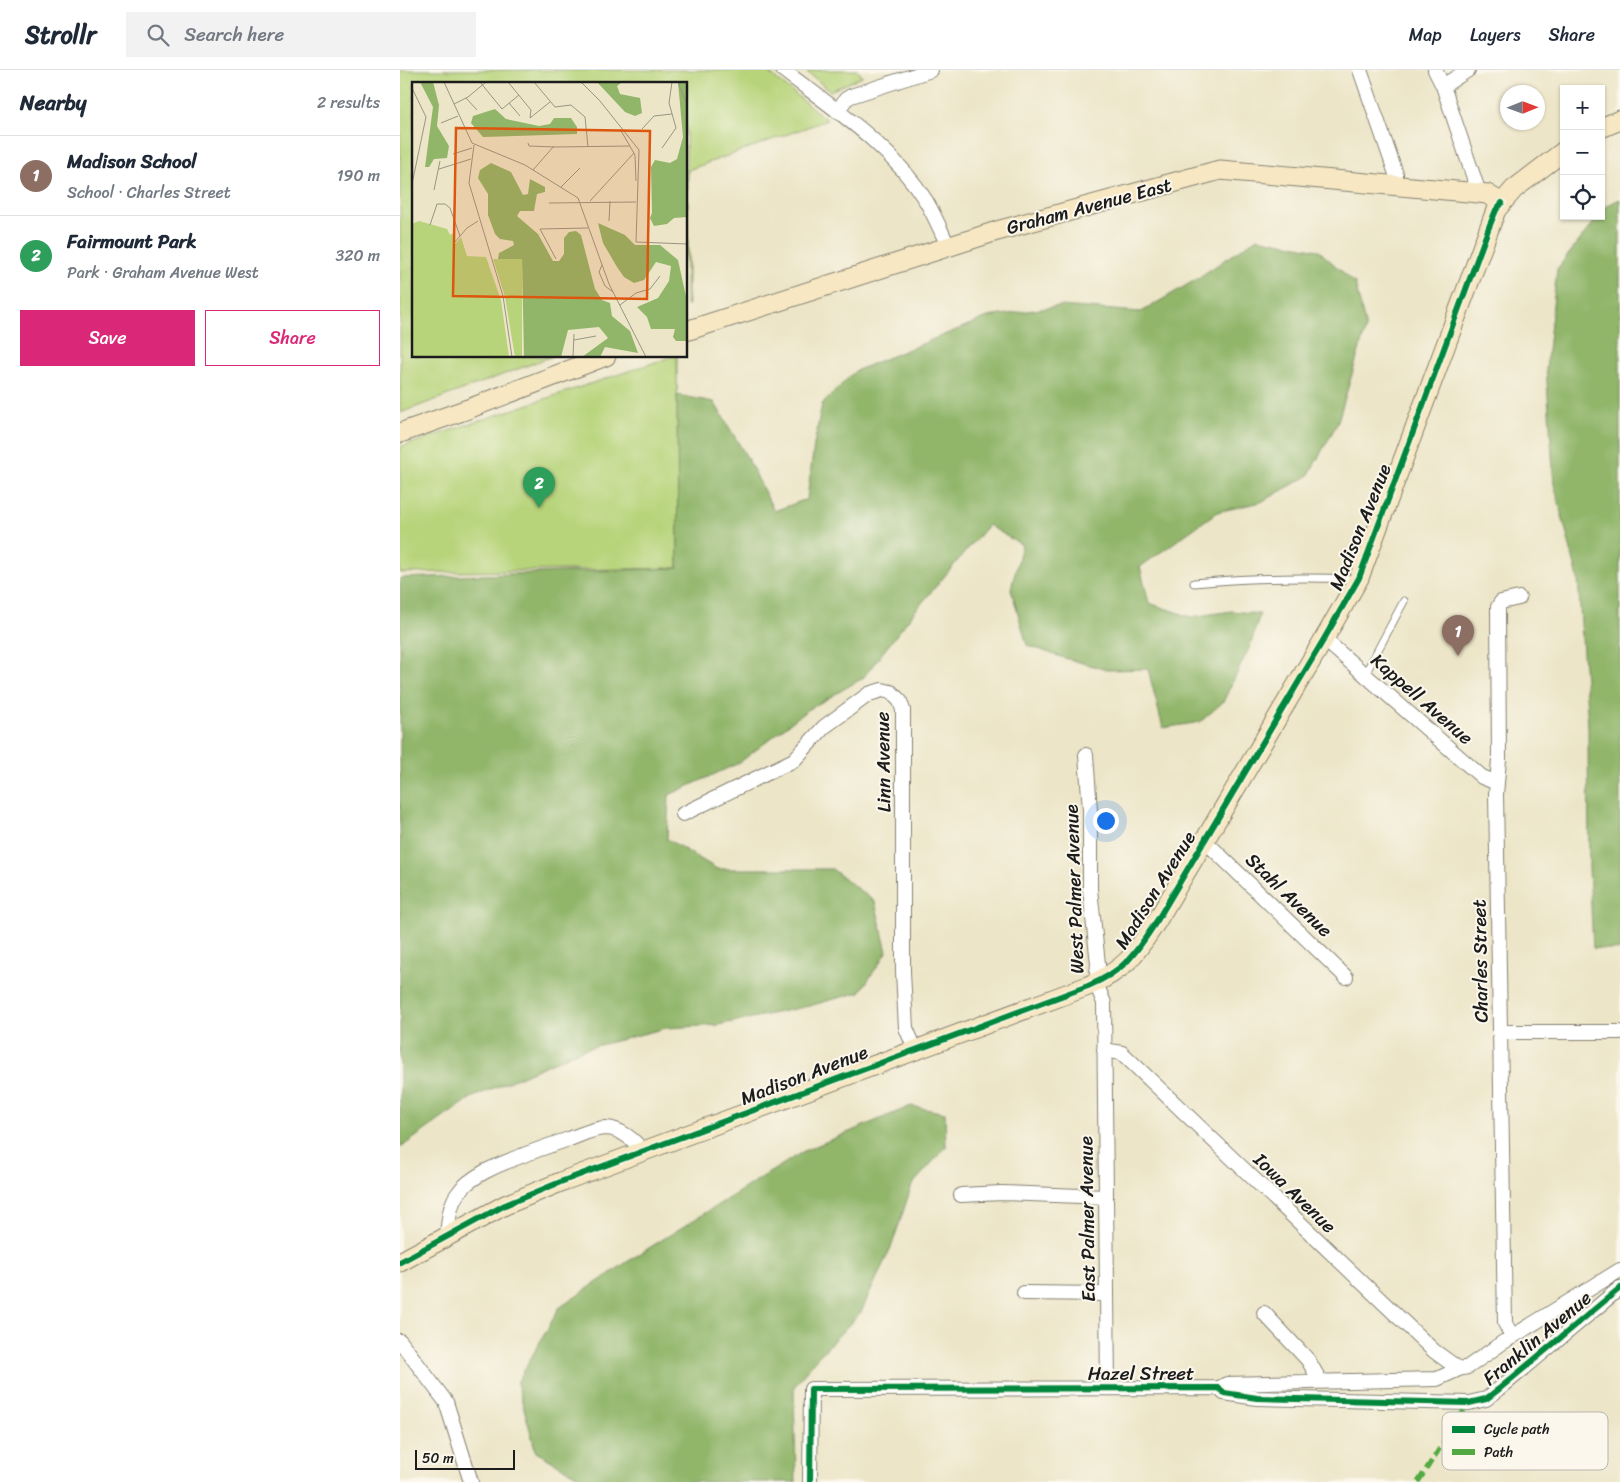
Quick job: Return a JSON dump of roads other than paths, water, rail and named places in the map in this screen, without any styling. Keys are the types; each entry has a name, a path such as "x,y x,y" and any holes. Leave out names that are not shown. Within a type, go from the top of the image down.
{"main road":[{"path":"1605,126 1620,120"},
{"name":"Madison Avenue","path":"400,1262 505,1205 915,1049 1096,983 1115,971 1135,954 1158,919 1358,580 1496,210 1514,189 1560,154"},
{"name":"Graham Avenue East","path":"688,329 1007,228 1220,170 1479,192 1487,194 1502,203"},
{"path":"1479,192 1488,210 1490,225"},
{"path":"400,433 600,358"}],"street":[{"path":"783,70 837,111 893,160 917,188 934,215 948,246"},
{"path":"837,111 846,99 852,96 931,70"},
{"path":"1360,70 1396,174 1396,184"},
{"path":"1435,70 1443,86 1479,192"},
{"path":"1443,86 1468,70"},
{"name":"Charles Street","path":"1512,1337 1505,1323 1496,794 1500,760 1498,606 1501,602 1519,598"},
{"name":"Kappell Avenue","path":"1324,639 1482,777 1498,783"},
{"name":"Linn Avenue","path":"683,814 794,760 824,727 869,694 882,690 896,695 902,710 903,972 906,1028 915,1049"},
{"name":"West Palmer Avenue","path":"1086,755 1090,810 1090,889 1098,964 1096,983 1104,1003 1104,1050"},
{"name":"Stahl Avenue","path":"1204,841 1346,977"},
{"path":"1500,1032 1620,1032"},
{"name":"East Palmer Avenue","path":"1104,1050 1108,1388"},
{"name":"Iowa Avenue","path":"1104,1050 1122,1053 1434,1351 1459,1369"},
{"path":"447,1235 454,1198 461,1189 488,1170 552,1144 600,1129 617,1130 629,1136 644,1151"},
{"path":"961,1195 1002,1193 1106,1197"},
{"name":"Hazel Street","path":"810,1482 811,1389 1219,1388 1227,1384 1437,1379 1468,1367 1512,1337 1620,1270"},
{"name":"Franklin Avenue","path":"1469,1403 1486,1399 1620,1288"},
{"path":"1024,1293 1106,1294"},
{"path":"1264,1313 1308,1360 1320,1381"},
{"path":"400,1341 446,1402 471,1482"},
{"name":"Hazel Street","path":"1219,1388 1224,1393 1257,1398 1469,1403"}],"lane":[{"path":"1194,583 1237,579 1322,578 1358,580"},
{"path":"1365,674 1404,601"}],"place":[{"name":"Fairmount Park","path":"539,508"},
{"name":"Madison School","path":"1458,656"}]}
